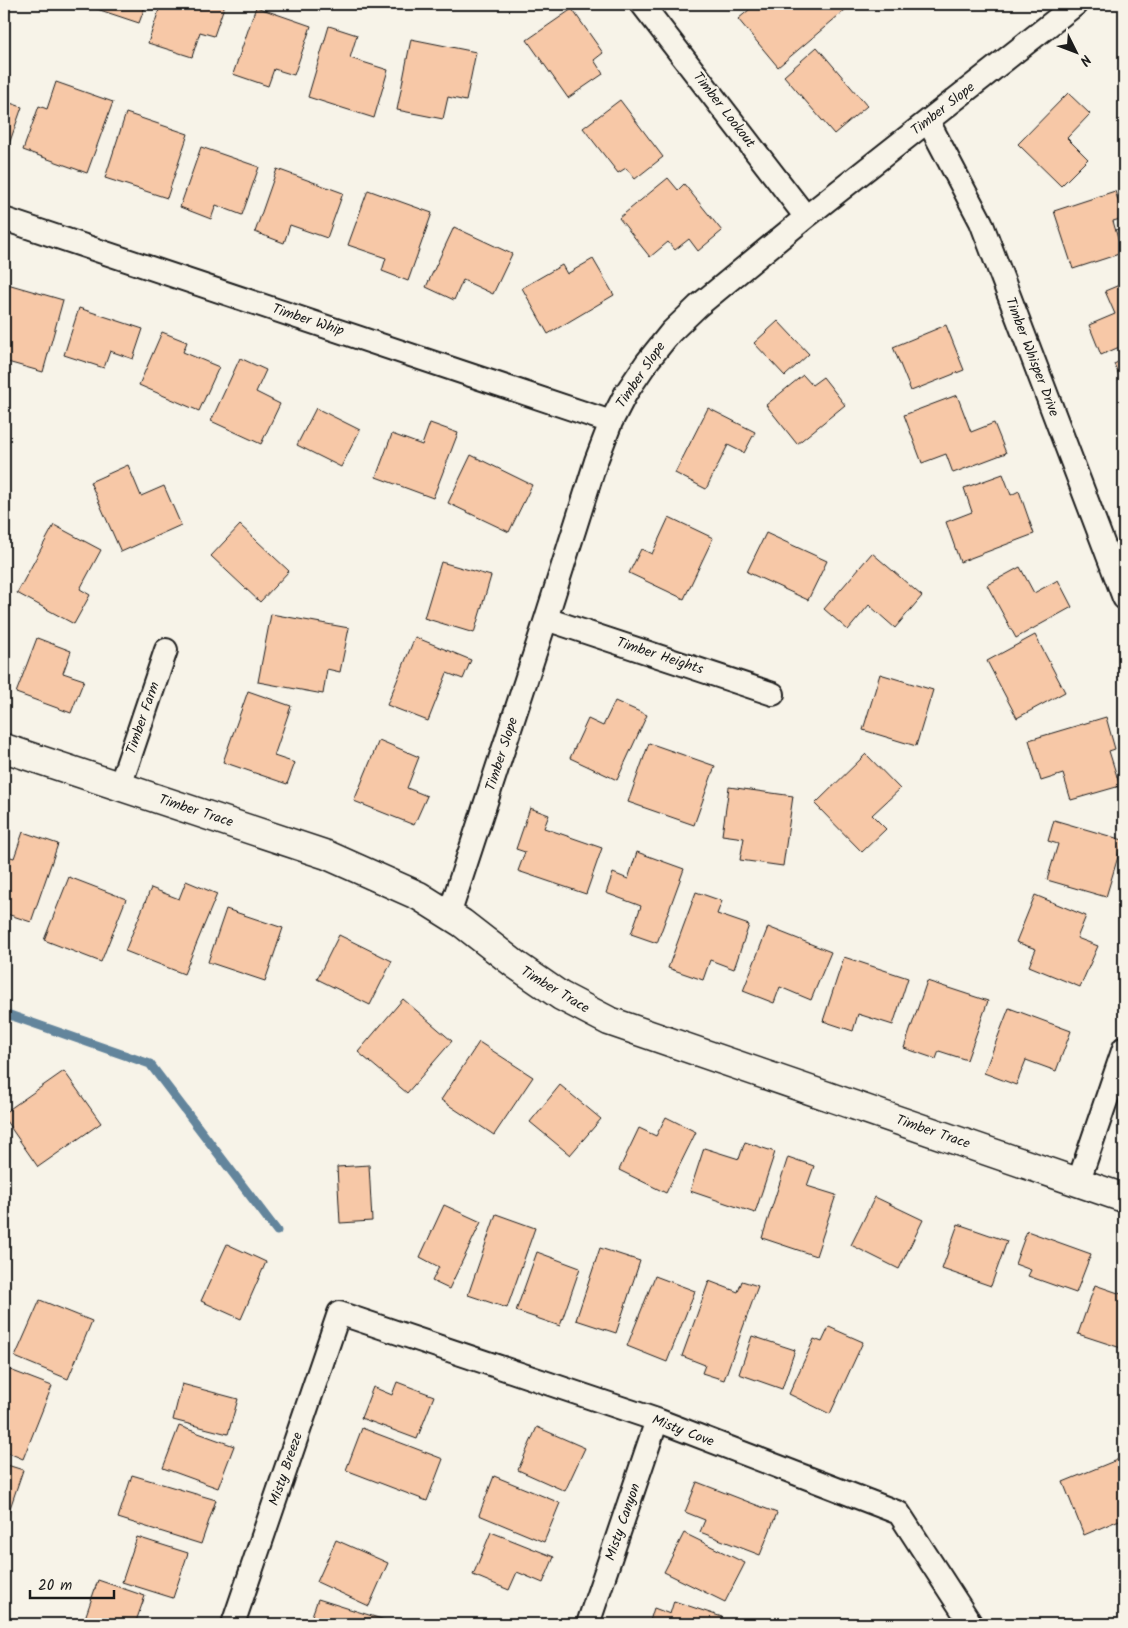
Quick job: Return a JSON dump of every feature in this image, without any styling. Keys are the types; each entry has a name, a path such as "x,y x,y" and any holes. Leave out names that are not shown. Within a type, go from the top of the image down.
{"street":[{"name":"Timber Lookout","path":"642,4 806,217"},
{"name":"Timber Slope","path":"449,915 596,461 611,422 626,393 647,362 671,332 698,306 806,217 1076,4"},
{"name":"Timber Whisper Drive","path":"928,120 981,222 1124,598"},
{"name":"Timber Whip","path":"4,219 611,422"},
{"name":"Timber Heights","path":"546,619 773,694"},
{"name":"Timber Farm","path":"120,786 166,650"},
{"name":"Timber Trace","path":"4,748 327,855 419,896 449,915 516,966 561,996 609,1021 1124,1198"},
{"path":"1078,1182 1124,1048"},
{"name":"Misty Cove","path":"339,1313 657,1420 899,1513 971,1624"},
{"name":"Misty Breeze","path":"233,1624 339,1313"},
{"name":"Misty Canyon","path":"588,1624 657,1420"}],"building":[{"path":"82,4 146,4 139,23"},
{"path":"161,4 225,4 214,36 200,32 192,57 148,43"},
{"path":"756,4 852,4 778,67 738,19"},
{"path":"256,7 311,26 294,75 274,69 268,86 233,74"},
{"path":"572,9 603,53 594,60 603,74 568,98 527,40"},
{"path":"329,26 357,35 350,58 388,70 374,118 308,97"},
{"path":"411,39 476,52 466,101 448,97 443,119 397,110"},
{"path":"817,47 867,106 834,134 784,76"},
{"path":"56,82 113,102 87,173 23,150 39,106 47,109"},
{"path":"1068,93 1090,114 1067,138 1088,159 1061,186 1018,144"},
{"path":"620,100 663,157 635,179 626,168 618,173 583,128"},
{"path":"4,101 22,107 8,147 4,145"},
{"path":"126,113 188,134 167,198 105,178"},
{"path":"201,147 259,167 242,215 216,205 211,219 180,207"},
{"path":"277,169 343,193 327,238 290,225 284,243 255,232"},
{"path":"668,178 678,190 684,184 722,231 698,251 689,239 675,250 668,242 650,257 619,218"},
{"path":"368,190 432,213 408,281 382,271 386,258 348,245"},
{"path":"1115,191 1124,218 1113,221 1122,253 1073,269 1054,211"},
{"path":"454,227 512,254 493,294 463,280 454,300 426,287"},
{"path":"593,259 614,295 548,334 522,288 562,265 567,274"},
{"path":"4,283 63,300 43,372 4,361 4,342 7,332 4,331"},
{"path":"1124,283 1124,345 1101,355 1089,325 1115,314 1105,291"},
{"path":"79,308 143,329 133,359 110,351 104,368 64,355"},
{"path":"778,321 809,354 785,376 754,343"},
{"path":"946,325 964,370 911,391 893,347"},
{"path":"162,332 187,342 183,352 219,367 199,411 139,385"},
{"path":"240,358 266,370 256,392 280,404 261,444 211,421"},
{"path":"1124,359 1124,386 1114,364"},
{"path":"803,375 812,385 823,377 845,405 797,444 766,405"},
{"path":"957,395 971,432 994,423 1006,453 953,473 946,454 922,463 904,415"},
{"path":"316,408 360,430 341,467 297,445"},
{"path":"708,408 755,432 744,453 728,445 706,489 675,473"},
{"path":"430,423 458,433 433,498 376,477 392,434 422,445"},
{"path":"471,455 532,485 509,532 448,503"},
{"path":"128,465 141,496 164,486 181,525 121,552 90,482"},
{"path":"1003,474 1011,495 1019,491 1034,534 960,562 946,522 972,512 964,488"},
{"path":"669,517 713,538 684,599 629,573 641,549 652,554"},
{"path":"54,525 101,550 80,589 90,595 74,624 17,593"},
{"path":"240,525 289,571 260,602 211,556"},
{"path":"766,533 827,561 808,600 747,572"},
{"path":"872,553 922,596 895,628 869,605 848,630 824,609"},
{"path":"441,562 491,576 474,633 424,618"},
{"path":"1020,567 1034,593 1058,580 1072,607 1016,638 987,585"},
{"path":"271,614 349,628 340,672 327,669 323,694 258,682"},
{"path":"1035,635 1065,692 1017,718 987,661"},
{"path":"415,637 471,660 463,679 447,673 428,721 387,705"},
{"path":"37,638 71,651 63,673 84,680 71,713 16,693"},
{"path":"880,674 933,690 916,746 863,730"},
{"path":"248,691 291,706 274,756 295,763 287,784 223,762"},
{"path":"615,701 647,715 617,780 570,758 588,719 603,726"},
{"path":"1106,717 1115,749 1109,751 1120,786 1071,800 1063,774 1041,781 1029,740"},
{"path":"379,740 419,757 407,788 427,796 414,825 354,801"},
{"path":"649,743 715,766 694,825 628,802"},
{"path":"866,754 900,789 872,815 886,829 862,852 815,804"},
{"path":"729,787 793,796 783,866 740,860 744,838 722,835"},
{"path":"530,808 549,815 544,828 602,848 586,894 518,871 525,852 516,849"},
{"path":"1054,820 1123,840 1106,897 1047,880 1058,844 1048,841"},
{"path":"23,832 58,844 31,922 4,913 4,855 14,858"},
{"path":"637,852 684,869 657,943 631,934 641,906 606,893 613,873 628,879"},
{"path":"69,877 126,899 101,962 44,940"},
{"path":"186,881 217,894 184,974 125,951 151,888 179,899"},
{"path":"696,892 722,901 717,914 749,925 734,969 710,960 703,980 668,968"},
{"path":"1035,895 1086,916 1077,938 1098,946 1080,987 1029,966 1036,949 1016,942"},
{"path":"226,909 283,928 265,981 208,962"},
{"path":"768,927 831,952 811,1000 780,987 774,1003 743,991"},
{"path":"339,935 392,961 370,1005 317,979"},
{"path":"844,957 908,978 893,1025 858,1014 853,1031 823,1021"},
{"path":"927,981 988,1001 967,1060 939,1051 936,1059 904,1048"},
{"path":"403,999 452,1041 407,1093 358,1052"},
{"path":"1009,1008 1071,1031 1056,1071 1026,1060 1016,1085 984,1073"},
{"path":"479,1042 533,1077 494,1135 441,1100"},
{"path":"64,1071 101,1123 38,1167 4,1118 4,1113"},
{"path":"560,1085 601,1119 570,1155 530,1122"},
{"path":"666,1117 696,1132 666,1193 619,1170 639,1128 656,1136"},
{"path":"745,1142 775,1152 755,1213 690,1191 704,1148 739,1159"},
{"path":"788,1157 814,1166 807,1186 836,1195 816,1256 762,1238"},
{"path":"369,1165 372,1221 340,1223 337,1167"},
{"path":"875,1197 923,1220 899,1269 851,1245"},
{"path":"444,1205 481,1222 449,1289 432,1281 439,1267 420,1257"},
{"path":"496,1214 535,1228 507,1308 468,1295"},
{"path":"958,1224 1007,1241 991,1286 942,1269"},
{"path":"1027,1231 1091,1254 1076,1293 1028,1276 1031,1270 1015,1264"},
{"path":"227,1244 266,1262 241,1319 201,1301"},
{"path":"600,1248 640,1261 616,1333 576,1320"},
{"path":"537,1252 580,1268 560,1326 516,1311"},
{"path":"655,1276 695,1291 667,1362 627,1346"},
{"path":"709,1281 738,1292 742,1281 758,1286 724,1380 702,1373 705,1365 682,1356"},
{"path":"1095,1285 1124,1295 1124,1349 1078,1334"},
{"path":"40,1300 92,1321 68,1379 15,1357"},
{"path":"829,1327 863,1342 830,1414 789,1394 814,1339 822,1342"},
{"path":"752,1336 795,1350 782,1389 739,1374"},
{"path":"5,1368 52,1386 23,1459 4,1451"},
{"path":"397,1382 434,1396 417,1439 361,1418 373,1387 392,1395"},
{"path":"182,1384 238,1399 228,1434 173,1420"},
{"path":"179,1426 234,1446 218,1488 163,1468"},
{"path":"537,1427 585,1448 565,1491 518,1470"},
{"path":"362,1428 443,1459 427,1501 346,1470"},
{"path":"1124,1457 1124,1518 1084,1535 1063,1482"},
{"path":"4,1464 23,1470 4,1526"},
{"path":"132,1475 216,1500 201,1544 118,1518"},
{"path":"494,1476 560,1503 544,1542 479,1515"},
{"path":"697,1482 777,1513 760,1555 700,1532 705,1520 685,1512"},
{"path":"491,1532 554,1557 543,1583 517,1572 509,1590 473,1575"},
{"path":"684,1533 745,1563 725,1602 664,1572"},
{"path":"137,1537 188,1553 173,1598 122,1582"},
{"path":"336,1540 388,1563 369,1606 317,1582"},
{"path":"98,1580 145,1596 135,1624 83,1624"},
{"path":"318,1599 388,1621 387,1624 309,1624"},
{"path":"674,1601 722,1617 719,1624 649,1624 654,1608 670,1614"}],"waterway":[{"path":"4,1013 150,1064 277,1231"}]}
